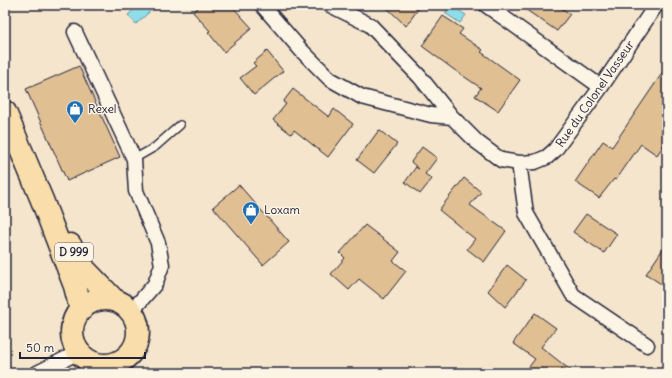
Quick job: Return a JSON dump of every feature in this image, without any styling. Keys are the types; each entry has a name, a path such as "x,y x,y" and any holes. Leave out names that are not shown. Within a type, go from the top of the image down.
{"main road":[{"name":"D 999","path":"5,112 42,200 75,286 81,310"},
{"name":"D 999","path":"42,200 85,270 114,300"},
{"path":"132,373 138,334 137,322 131,312 124,305 114,300 104,299 96,301 88,304 81,310 75,319 72,329 73,340 94,363 107,365 119,362 129,356 136,346"}],"street":[{"path":"262,5 300,50 330,79 355,94 431,115 452,117"},
{"name":"Rue du Colonel Vasseur","path":"330,5 370,24 420,77 452,117 477,142 501,160 519,163 535,162 547,157 555,150 601,87 656,5"},
{"path":"486,5 601,87"},
{"path":"75,32 134,159 136,191 158,243 162,265 155,284 131,312"},
{"path":"519,163 526,213 573,295 647,345"},
{"path":"37,373 94,363"}],"lane":[{"path":"134,159 155,147 180,125"}],"water":[{"path":"139,5 157,5 136,24 128,15"},
{"path":"450,5 466,15 460,23 445,13"}],"building":[{"path":"201,5 231,5 252,28 224,52 208,32 210,31 193,12"},
{"path":"384,5 421,5 406,26"},
{"path":"519,5 557,5 570,14 557,31"},
{"path":"443,16 463,29 459,34 483,50 481,52 520,80 498,111 475,96 481,88 422,46"},
{"path":"267,51 283,71 254,95 240,78 256,66 253,63"},
{"path":"79,66 120,157 67,181 26,89"},
{"path":"667,66 667,140 657,155 641,144 616,180 614,179 599,198 575,182 603,141 612,147"},
{"path":"293,89 329,117 334,109 353,124 328,157 294,130 291,134 273,120 286,104 283,102"},
{"path":"379,130 397,144 374,173 357,160"},
{"path":"422,147 437,158 425,174 432,179 420,194 405,182 416,167 419,169 411,162"},
{"path":"464,178 481,192 470,205 506,231 484,262 467,249 475,239 439,210"},
{"name":"Loxam","path":"239,185 289,242 263,265 213,207"},
{"path":"586,214 617,234 604,253 573,232"},
{"path":"365,225 400,252 393,261 406,271 384,299 359,279 349,290 331,274 345,258 340,253"},
{"path":"667,243 667,288 646,274"},
{"path":"507,265 526,280 505,307 488,291"},
{"path":"535,313 556,328 541,347 574,373 524,373 535,359 513,343"}],"place":[{"name":"Rexel","path":"75,124"},
{"name":"Loxam","path":"251,225"}]}
